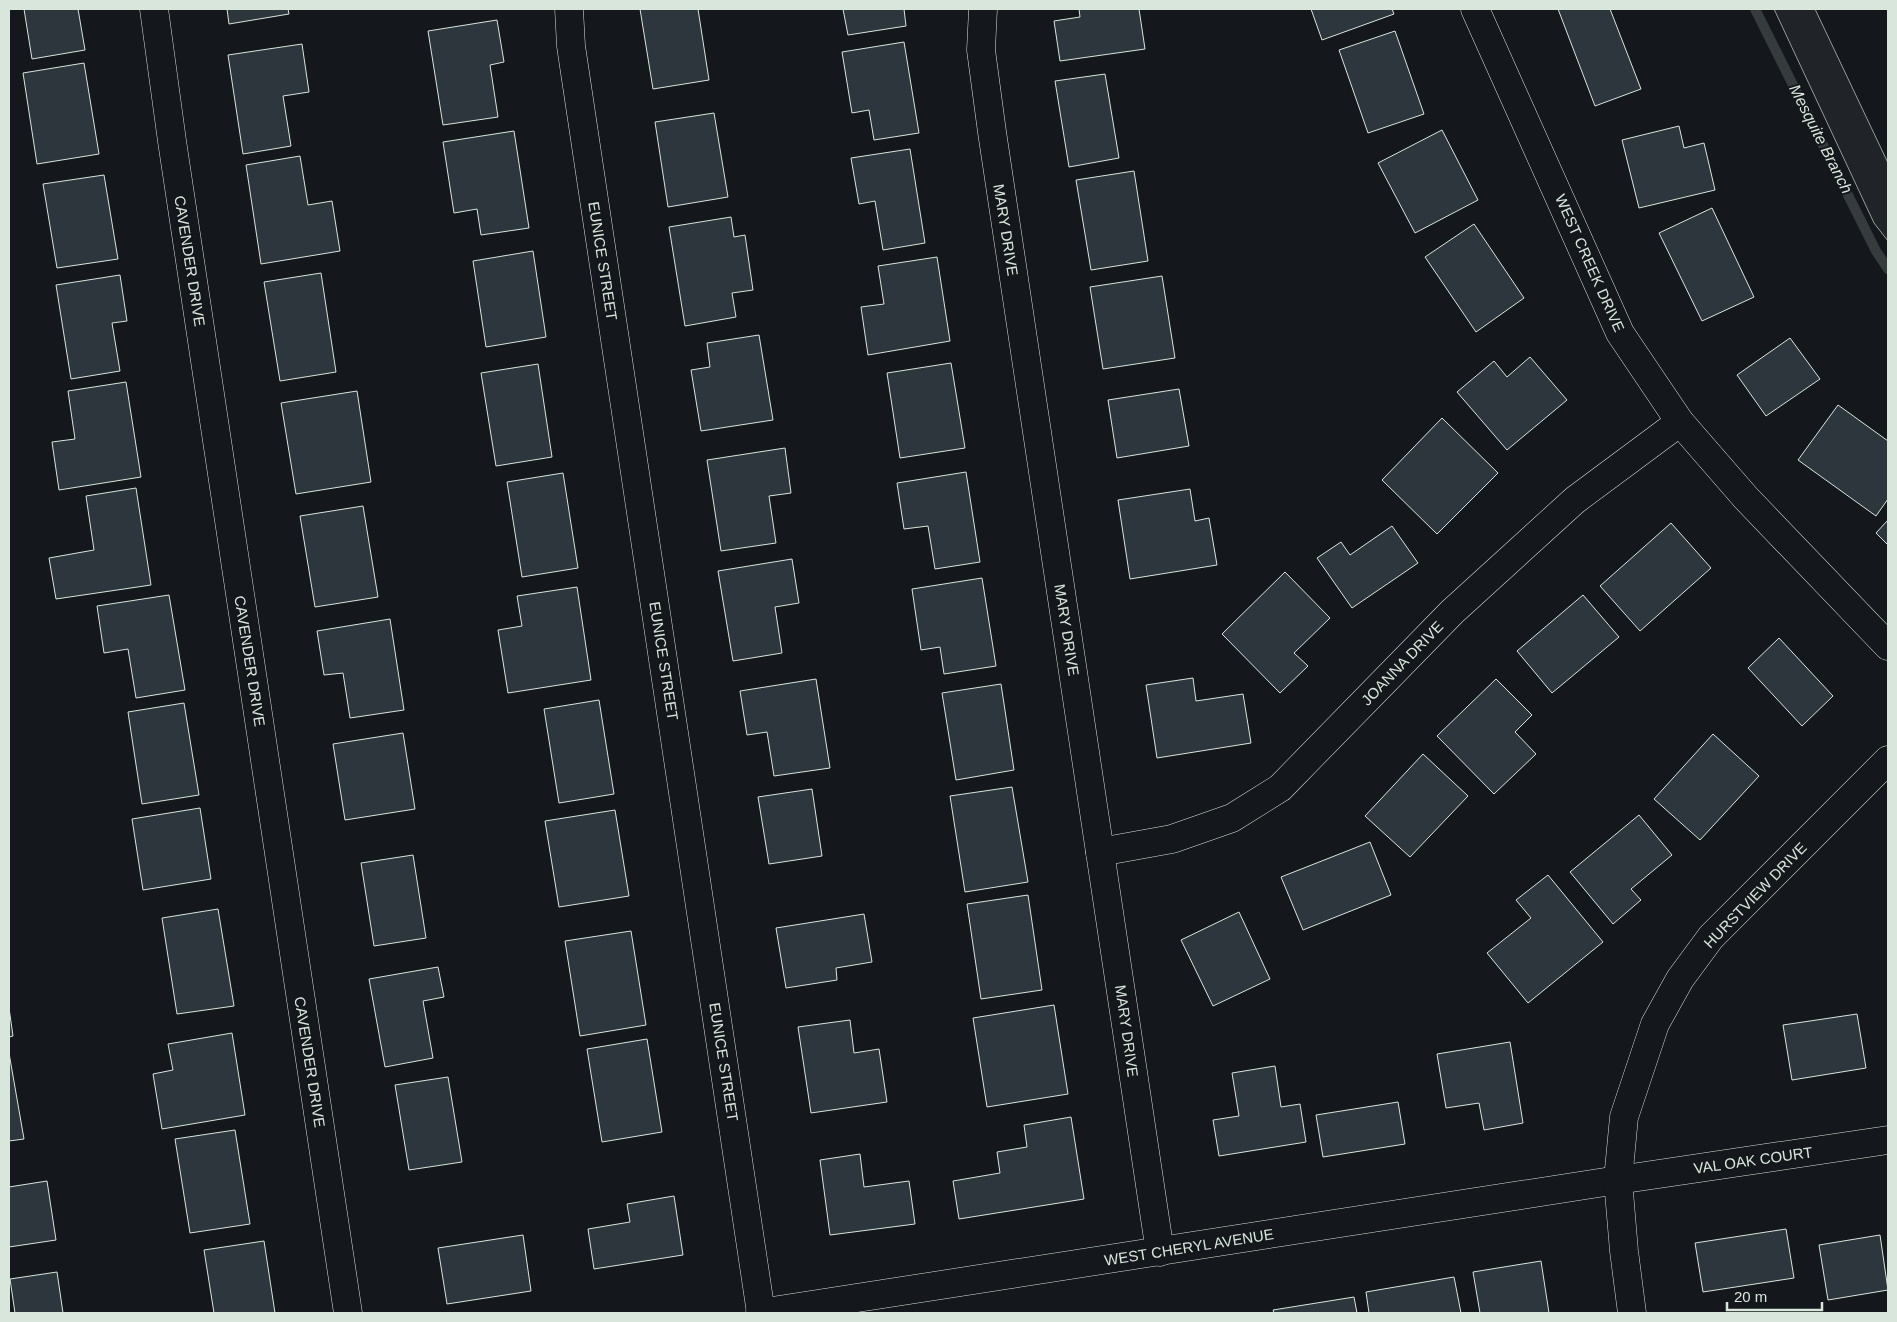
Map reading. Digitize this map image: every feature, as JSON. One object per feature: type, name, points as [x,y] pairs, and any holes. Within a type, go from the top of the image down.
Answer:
[{"type":"street","name":"CAVENDER DRIVE","points":[[154,9],[172,141],[348,1313]]},
{"type":"street","name":"EUNICE STREET","points":[[569,9],[571,46],[761,1313]]},
{"type":"street","name":"MARY DRIVE","points":[[983,9],[981,50],[992,132],[1160,1252]]},
{"type":"street","name":"WEST CREEK DRIVE","points":[[1475,9],[1620,333],[1680,422],[1746,498],[1888,646]]},
{"type":"street","name":"JOANNA DRIVE","points":[[1100,852],[1172,839],[1232,818],[1280,788],[1452,612],[1575,500],[1680,422]]},
{"type":"street","name":"HURSTVIEW DRIVE","points":[[1632,1313],[1618,1180],[1624,1118],[1655,1024],[1680,979],[1711,937],[1888,760]]},
{"type":"street","name":"VAL OAK COURT","points":[[1618,1180],[1888,1140]]},
{"type":"street","name":"WEST CHERYL AVENUE","points":[[761,1313],[1618,1180]]},
{"type":"shaded area","points":[[1774,9],[1815,9],[1888,163],[1888,241],[1874,223]]},
{"type":"building","points":[[24,9],[78,9],[85,50],[32,59]]},
{"type":"building","points":[[227,9],[288,9],[289,14],[229,24]]},
{"type":"building","points":[[640,9],[698,9],[709,80],[653,89]]},
{"type":"building","points":[[843,9],[904,9],[906,26],[848,35]]},
{"type":"building","points":[[1079,9],[1139,9],[1145,49],[1060,61],[1054,21],[1080,17]]},
{"type":"building","points":[[1311,9],[1392,9],[1394,14],[1322,40]]},
{"type":"building","points":[[1558,9],[1610,9],[1641,89],[1595,106]]},
{"type":"building","points":[[497,20],[504,62],[490,65],[498,117],[443,125],[428,31]]},
{"type":"building","points":[[1395,31],[1424,114],[1368,133],[1339,50]]},
{"type":"building","points":[[904,42],[919,133],[874,140],[869,110],[852,113],[842,52]]},
{"type":"building","points":[[302,44],[309,92],[283,96],[291,146],[243,154],[228,55]]},
{"type":"building","points":[[84,63],[99,154],[37,164],[23,73]]},
{"type":"building","points":[[1105,74],[1119,158],[1069,167],[1055,81]]},
{"type":"building","points":[[714,113],[728,197],[668,207],[655,122]]},
{"type":"building","points":[[1679,126],[1684,148],[1704,143],[1715,190],[1639,208],[1622,140]]},
{"type":"building","points":[[1442,130],[1478,200],[1415,233],[1378,163]]},
{"type":"building","points":[[514,131],[529,228],[481,235],[477,209],[454,213],[443,142]]},
{"type":"building","points":[[910,149],[925,243],[883,250],[875,201],[859,204],[851,158]]},
{"type":"building","points":[[300,156],[308,205],[332,201],[340,251],[261,264],[246,165]]},
{"type":"building","points":[[1134,171],[1148,261],[1091,270],[1076,180]]},
{"type":"building","points":[[104,175],[118,259],[57,268],[43,184]]},
{"type":"building","points":[[1712,208],[1754,297],[1702,321],[1659,233]]},
{"type":"building","points":[[731,217],[734,237],[745,235],[753,290],[732,293],[736,317],[685,326],[669,227]]},
{"type":"building","points":[[1474,224],[1524,298],[1476,332],[1425,257]]},
{"type":"building","points":[[533,251],[546,337],[486,347],[473,261]]},
{"type":"building","points":[[937,257],[950,341],[868,355],[861,307],[884,304],[878,266]]},
{"type":"building","points":[[321,273],[336,372],[280,381],[264,282]]},
{"type":"building","points":[[120,275],[127,321],[112,323],[120,371],[71,379],[56,285]]},
{"type":"building","points":[[1162,276],[1175,358],[1103,369],[1090,287]]},
{"type":"building","points":[[759,335],[773,420],[701,431],[691,370],[710,367],[707,343]]},
{"type":"building","points":[[1790,338],[1820,379],[1766,416],[1737,375]]},
{"type":"building","points":[[1530,357],[1567,400],[1507,450],[1457,392],[1494,361],[1507,377]]},
{"type":"building","points":[[951,363],[965,448],[900,458],[887,373]]},
{"type":"building","points":[[538,364],[552,457],[496,466],[481,373]]},
{"type":"building","points":[[126,382],[141,477],[59,490],[52,442],[75,439],[68,391]]},
{"type":"building","points":[[1179,389],[1189,446],[1117,458],[1108,400]]},
{"type":"building","points":[[357,391],[371,482],[296,494],[281,403]]},
{"type":"building","points":[[1838,405],[1888,441],[1888,499],[1876,516],[1798,460]]},
{"type":"building","points":[[1442,418],[1498,473],[1437,534],[1382,480]]},
{"type":"building","points":[[785,448],[791,493],[769,496],[776,543],[721,551],[707,460]]},
{"type":"building","points":[[966,472],[980,562],[935,569],[928,526],[904,529],[897,483]]},
{"type":"building","points":[[563,473],[578,568],[522,577],[507,482]]},
{"type":"building","points":[[136,488],[151,585],[56,599],[49,558],[94,550],[86,496]]},
{"type":"building","points":[[1190,489],[1195,521],[1209,518],[1217,565],[1130,579],[1118,500]]},
{"type":"building","points":[[363,506],[378,597],[315,607],[300,516]]},
{"type":"building","points":[[1888,520],[1888,545],[1876,533]]},
{"type":"building","points":[[1671,523],[1711,568],[1640,631],[1600,586]]},
{"type":"building","points":[[1392,526],[1418,563],[1352,608],[1317,558],[1341,542],[1350,555]]},
{"type":"building","points":[[792,559],[799,603],[775,607],[782,653],[733,661],[718,571]]},
{"type":"building","points":[[1285,572],[1330,618],[1294,653],[1308,666],[1280,693],[1222,634]]},
{"type":"building","points":[[982,578],[996,666],[944,674],[940,647],[921,650],[912,589]]},
{"type":"building","points":[[577,587],[591,680],[508,693],[498,630],[522,626],[517,596]]},
{"type":"building","points":[[169,595],[185,690],[136,698],[128,649],[104,653],[97,606]]},
{"type":"building","points":[[1583,595],[1619,637],[1552,693],[1517,651]]},
{"type":"building","points":[[390,619],[404,710],[350,718],[343,673],[324,675],[317,631]]},
{"type":"building","points":[[1779,638],[1833,696],[1802,726],[1748,668]]},
{"type":"building","points":[[1193,678],[1196,701],[1243,694],[1251,743],[1157,758],[1146,685]]},
{"type":"building","points":[[816,679],[830,768],[774,776],[767,732],[747,735],[740,691]]},
{"type":"building","points":[[1496,679],[1532,715],[1515,732],[1536,754],[1494,794],[1437,736]]},
{"type":"building","points":[[1001,684],[1014,770],[956,780],[942,693]]},
{"type":"building","points":[[599,700],[614,794],[559,803],[544,709]]},
{"type":"building","points":[[184,703],[199,795],[142,804],[128,712]]},
{"type":"building","points":[[403,733],[415,809],[345,820],[333,744]]},
{"type":"building","points":[[1713,734],[1759,776],[1700,840],[1654,799]]},
{"type":"building","points":[[1423,754],[1468,796],[1410,857],[1365,816]]},
{"type":"building","points":[[1012,787],[1028,882],[965,892],[950,796]]},
{"type":"building","points":[[812,789],[822,856],[769,864],[758,797]]},
{"type":"building","points":[[200,808],[211,879],[143,890],[132,819]]},
{"type":"building","points":[[615,810],[629,896],[559,907],[545,821]]},
{"type":"building","points":[[1639,815],[1672,855],[1631,889],[1641,900],[1613,924],[1570,872]]},
{"type":"building","points":[[1370,842],[1391,895],[1303,930],[1281,877]]},
{"type":"building","points":[[413,855],[426,938],[374,946],[361,863]]},
{"type":"building","points":[[1548,875],[1603,942],[1528,1003],[1487,953],[1531,918],[1516,900]]},
{"type":"building","points":[[1028,895],[1042,990],[981,999],[967,904]]},
{"type":"building","points":[[218,909],[234,1006],[177,1014],[162,918]]},
{"type":"building","points":[[1239,912],[1270,979],[1213,1006],[1181,940]]},
{"type":"building","points":[[864,914],[872,962],[836,968],[837,980],[786,988],[776,928]]},
{"type":"building","points":[[631,931],[646,1025],[580,1036],[565,941]]},
{"type":"building","points":[[438,967],[444,997],[423,1001],[433,1058],[385,1067],[369,979]]},
{"type":"building","points":[[1054,1005],[1068,1094],[987,1107],[973,1018]]},
{"type":"building","points":[[9,1008],[13,1036],[9,1037]]},
{"type":"building","points":[[1857,1014],[1866,1068],[1792,1080],[1783,1025]]},
{"type":"building","points":[[850,1020],[854,1053],[879,1049],[887,1102],[811,1113],[798,1027]]},
{"type":"building","points":[[232,1033],[245,1115],[162,1129],[153,1074],[173,1070],[168,1044]]},
{"type":"building","points":[[647,1039],[662,1132],[602,1142],[587,1049]]},
{"type":"building","points":[[1510,1042],[1523,1123],[1484,1130],[1479,1103],[1446,1108],[1437,1054]]},
{"type":"building","points":[[9,1053],[24,1139],[9,1141]]},
{"type":"building","points":[[1275,1066],[1281,1107],[1300,1104],[1306,1142],[1219,1156],[1213,1120],[1239,1116],[1232,1073]]},
{"type":"building","points":[[448,1077],[462,1162],[409,1170],[395,1085]]},
{"type":"building","points":[[1398,1102],[1405,1144],[1323,1157],[1316,1115]]},
{"type":"building","points":[[1071,1117],[1084,1199],[959,1219],[953,1181],[1000,1173],[997,1152],[1027,1147],[1024,1125]]},
{"type":"building","points":[[235,1130],[250,1224],[190,1233],[175,1139]]},
{"type":"building","points":[[860,1154],[864,1187],[909,1181],[915,1224],[830,1235],[820,1160]]},
{"type":"building","points":[[47,1181],[56,1240],[9,1247],[9,1187]]},
{"type":"building","points":[[674,1196],[683,1255],[594,1269],[588,1229],[630,1222],[627,1204]]},
{"type":"building","points":[[1786,1229],[1794,1278],[1703,1292],[1695,1243]]},
{"type":"building","points":[[523,1235],[531,1291],[447,1304],[438,1248]]},
{"type":"building","points":[[1880,1235],[1888,1290],[1828,1300],[1819,1245]]},
{"type":"building","points":[[264,1241],[275,1313],[214,1313],[204,1250]]},
{"type":"building","points":[[1541,1261],[1549,1313],[1480,1313],[1473,1272]]},
{"type":"building","points":[[57,1272],[63,1313],[15,1313],[10,1279]]},
{"type":"building","points":[[1454,1277],[1461,1313],[1369,1313],[1366,1292]]},
{"type":"building","points":[[1354,1297],[1357,1313],[1274,1313],[1273,1310]]},
{"type":"waterway","name":"Mesquite Branch","points":[[1755,9],[1876,251],[1888,269]]}]
